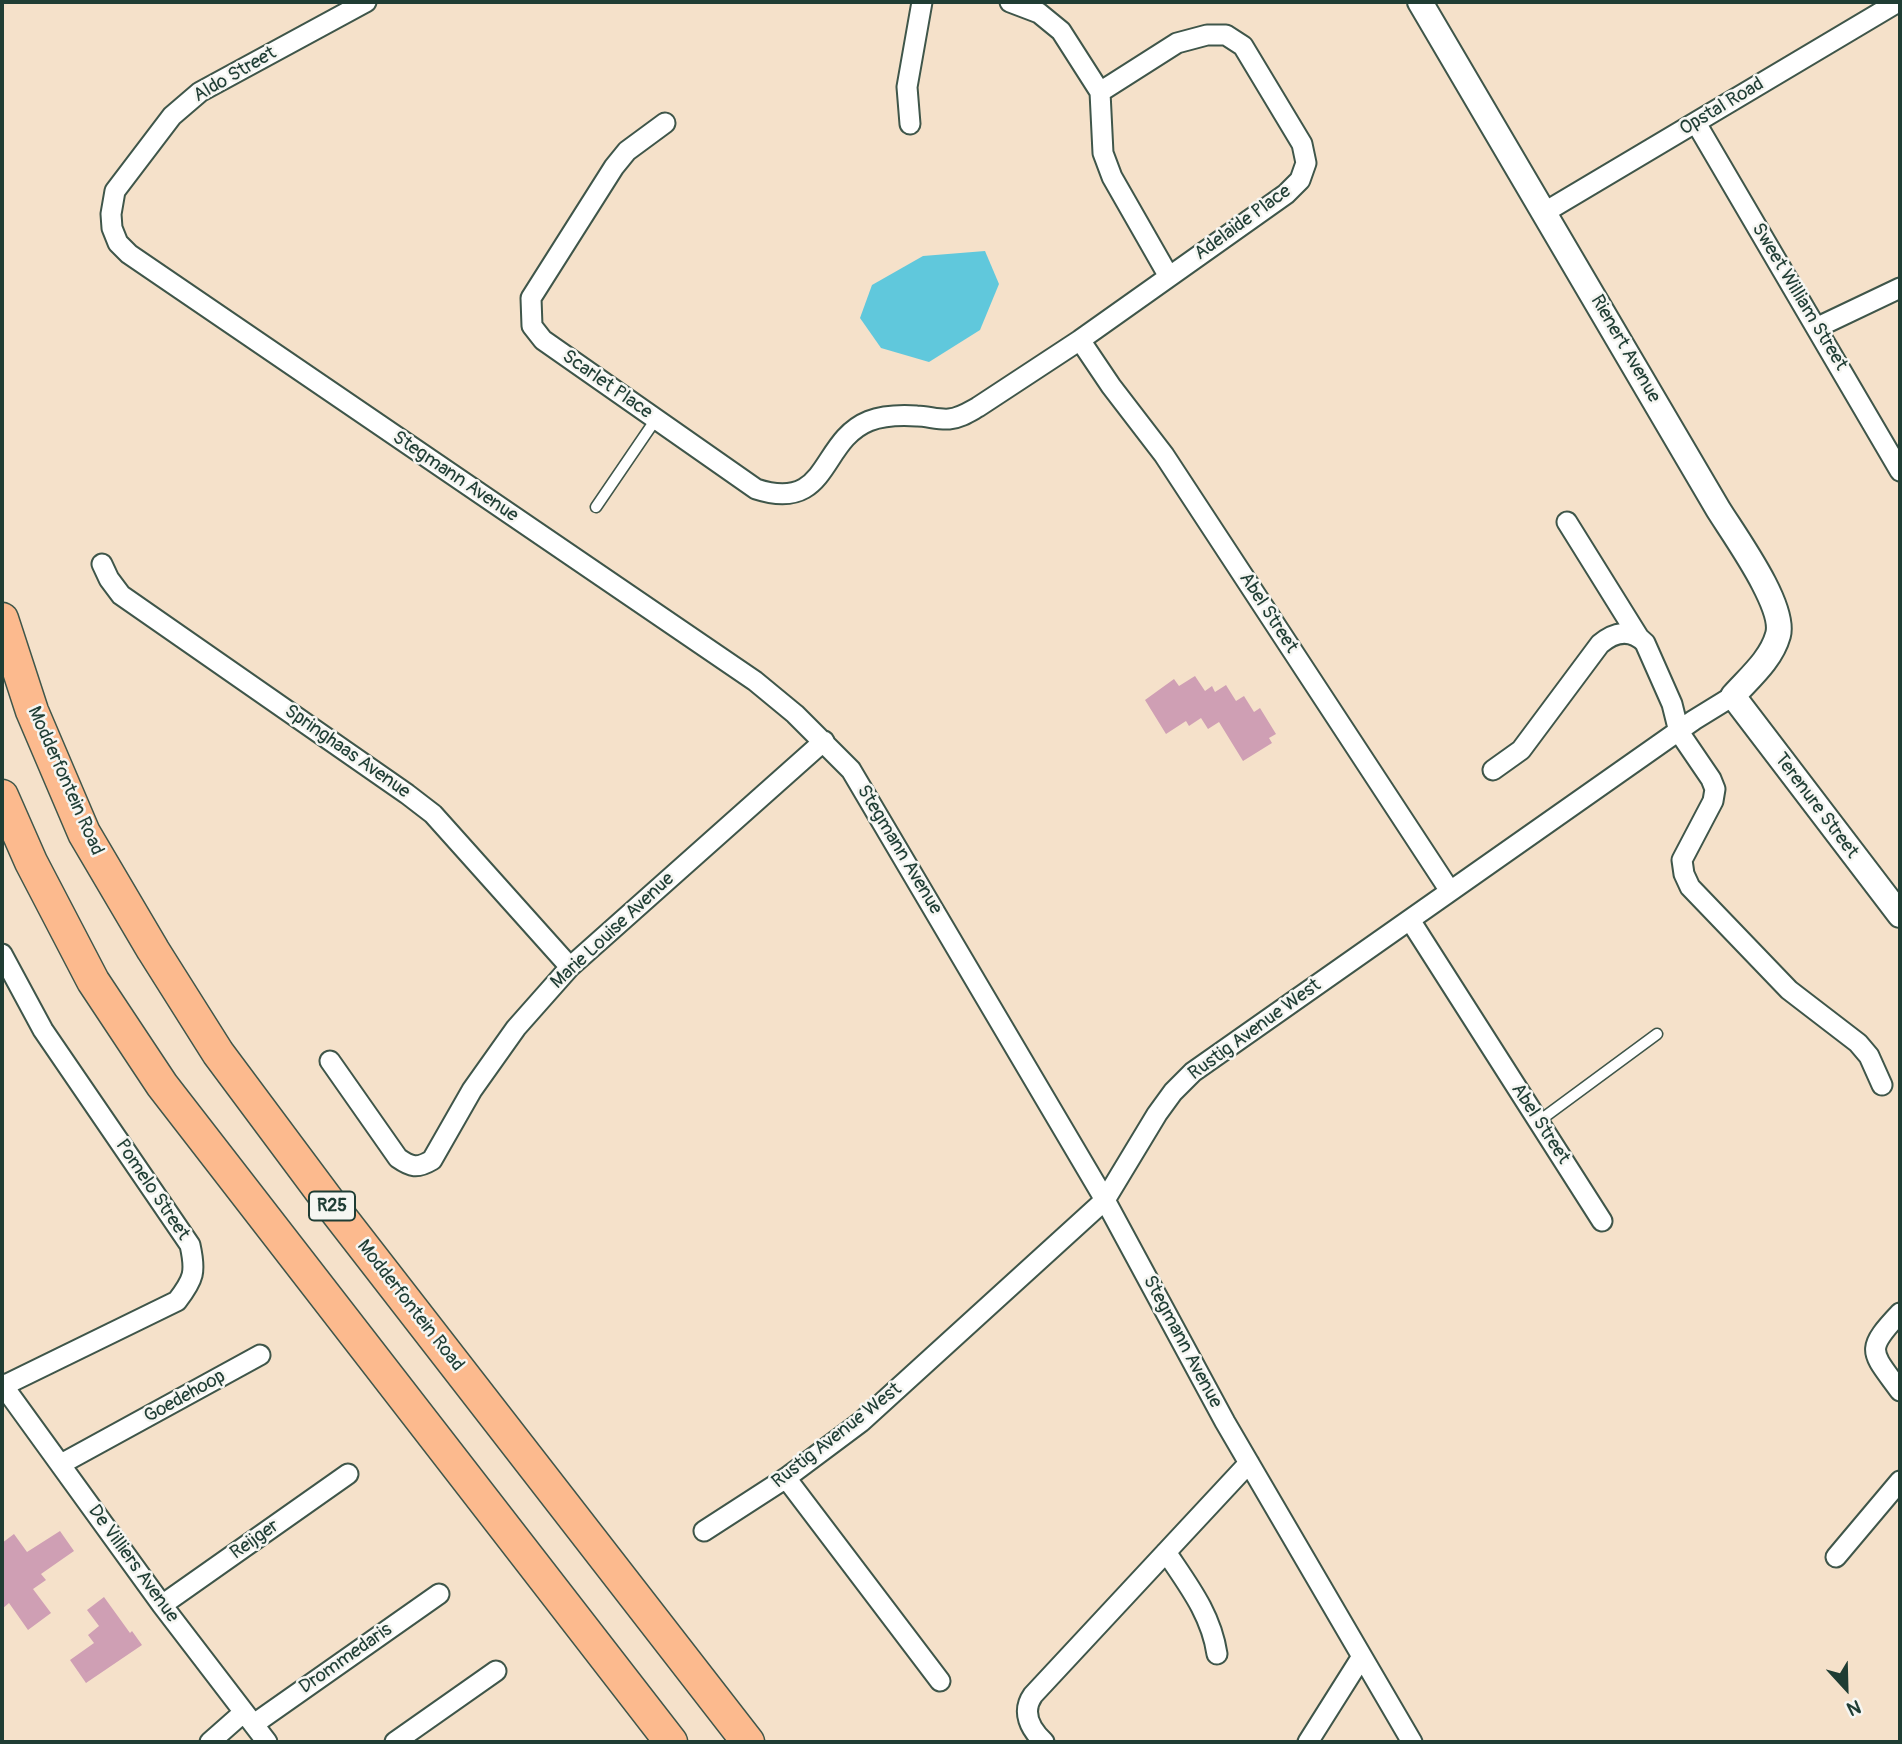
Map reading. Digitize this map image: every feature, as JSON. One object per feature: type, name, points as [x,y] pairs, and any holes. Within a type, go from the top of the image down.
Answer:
[{"type":"main road","name":"Modderfontein Road","points":[[2,619],[32,711],[84,833],[218,1053],[329,1202],[748,1742]]},
{"type":"main road","points":[[2,796],[31,862],[93,981],[162,1085],[671,1742]]},
{"type":"street","name":"Aldo Street","points":[[111,214],[115,191],[173,116],[200,92],[366,2]]},
{"type":"street","points":[[910,124],[907,87],[922,2]]},
{"type":"street","points":[[1010,2],[1040,13],[1062,31],[1100,92],[1103,153],[1112,177],[1168,275]]},
{"type":"street","name":"Rienert Avenue","points":[[1420,2],[1718,509],[1752,562],[1777,611],[1779,633],[1769,655],[1733,696]]},
{"type":"street","name":"Opstal Road","points":[[1545,212],[1898,2]]},
{"type":"street","name":"Adelaide Place","points":[[888,418],[916,416],[948,419],[964,415],[1080,340],[1168,275],[1286,194],[1300,180],[1306,163],[1302,144],[1243,46],[1226,35],[1207,35],[1177,43],[1100,92]]},
{"type":"street","name":"Scarlet Place","points":[[665,122],[627,151],[614,167],[531,298],[532,326],[543,340],[756,489],[774,495],[802,491],[854,430],[870,421],[888,418]]},
{"type":"street","name":"Sweet William Street","points":[[1696,123],[1900,471]]},
{"type":"street","name":"Stegmann Avenue","points":[[111,214],[115,236],[129,254],[755,681],[824,741],[851,770],[1105,1200],[1249,1463],[1412,1742]]},
{"type":"street","points":[[1818,327],[1900,288]]},
{"type":"street","name":"Abel Street","points":[[1080,340],[1164,455],[1450,891]]},
{"type":"street","points":[[1567,522],[1644,643],[1672,704],[1679,732],[1715,789],[1713,801],[1682,860],[1690,887],[1789,990],[1858,1043],[1869,1056],[1882,1085]]},
{"type":"street","name":"Springhaas Avenue","points":[[102,564],[121,595],[407,793],[433,814],[570,967]]},
{"type":"street","points":[[1493,770],[1521,750],[1600,645],[1616,634],[1628,632],[1638,636]]},
{"type":"street","name":"Rustig Avenue West","points":[[704,1531],[786,1478],[870,1415],[1105,1200],[1172,1092],[1193,1072],[1733,696]]},
{"type":"street","name":"Terenure Street","points":[[1733,696],[1900,915]]},
{"type":"street","name":"Marie Louise Avenue","points":[[330,1061],[398,1158],[409,1167],[421,1166],[432,1160],[472,1090],[516,1028],[570,967],[824,741]]},
{"type":"street","name":"Abel Street","points":[[1410,920],[1602,1221]]},
{"type":"street","name":"Pomelo Street","points":[[2,954],[43,1030],[190,1245],[195,1267],[190,1285],[177,1301],[2,1385]]},
{"type":"street","points":[[1900,1313],[1875,1341],[1881,1366],[1900,1391]]},
{"type":"street","name":"Goedehoop","points":[[61,1464],[260,1355]]},
{"type":"street","name":"De Villiers Avenue","points":[[2,1385],[162,1605],[267,1742]]},
{"type":"street","points":[[1044,1742],[1030,1726],[1027,1713],[1032,1695],[1249,1463]]},
{"type":"street","name":"Reijger","points":[[162,1605],[348,1474]]},
{"type":"street","points":[[786,1478],[940,1681]]},
{"type":"street","points":[[1836,1558],[1900,1481]]},
{"type":"street","points":[[1166,1552],[1204,1609],[1213,1632],[1217,1654]]},
{"type":"street","name":"Drommedaris","points":[[210,1742],[439,1594]]},
{"type":"street","points":[[1308,1742],[1361,1658]]},
{"type":"street","points":[[396,1742],[496,1671]]},
{"type":"lane","points":[[596,507],[656,419]]},
{"type":"lane","points":[[1539,1121],[1657,1034]]},
{"type":"water","points":[[985,251],[999,284],[980,330],[929,362],[881,348],[860,318],[872,285],[923,256]]},
{"type":"building","points":[[1195,676],[1205,691],[1212,686],[1215,692],[1226,685],[1236,701],[1244,696],[1254,712],[1260,708],[1276,734],[1269,738],[1272,743],[1243,761],[1219,722],[1208,729],[1201,718],[1189,726],[1186,721],[1166,734],[1145,700],[1174,679],[1179,686]]},
{"type":"building","points":[[60,1531],[74,1551],[41,1574],[46,1580],[33,1589],[51,1613],[28,1630],[9,1603],[2,1609],[2,1543],[14,1534],[27,1552]]},
{"type":"building","points":[[104,1597],[142,1645],[86,1683],[70,1660],[94,1643],[88,1635],[99,1626],[87,1610]]}]
